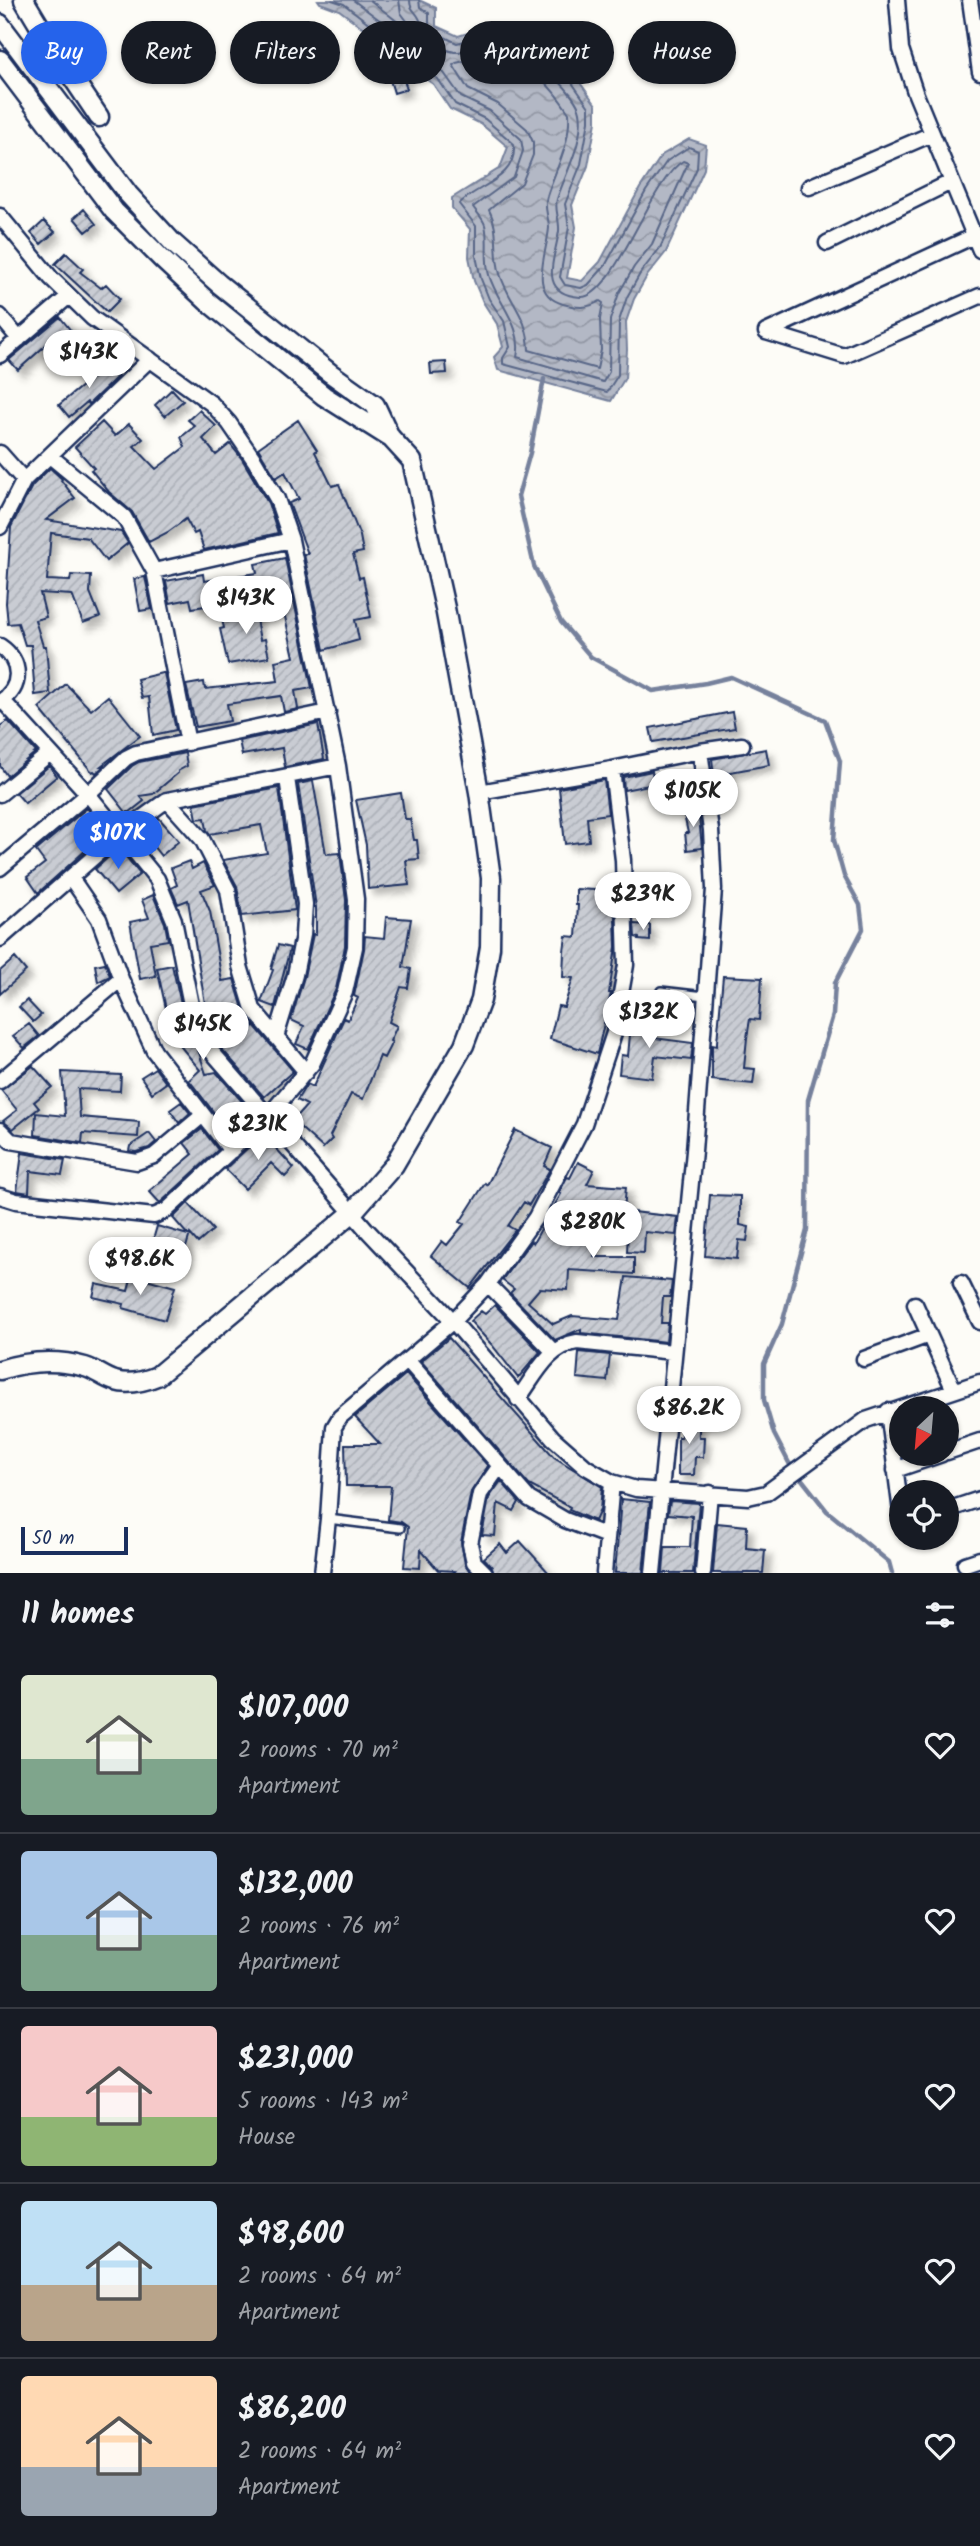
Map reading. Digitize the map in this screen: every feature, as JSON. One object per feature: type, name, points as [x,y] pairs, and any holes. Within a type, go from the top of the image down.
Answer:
[{"type":"street","points":[[24,0],[99,117]]},
{"type":"street","points":[[897,0],[901,49],[932,134],[977,243],[766,332],[844,356],[980,296]]},
{"type":"street","points":[[973,3],[980,72]]},
{"type":"street","points":[[0,24],[128,194],[173,243],[257,316],[375,405],[390,437]]},
{"type":"street","points":[[0,60],[114,211],[163,260],[207,301],[314,388],[390,437],[412,461],[445,608],[479,792],[491,878],[490,947],[481,1000],[458,1055],[394,1166],[352,1213],[157,1376],[144,1381],[116,1382],[87,1368],[54,1361],[21,1363],[0,1370]]},
{"type":"street","points":[[809,187],[932,134]]},
{"type":"street","points":[[827,243],[951,182]]},
{"type":"street","points":[[0,216],[69,296],[92,318],[212,404],[256,461],[277,499],[291,541],[328,712],[356,899],[355,947],[345,992],[312,1065],[269,1115],[167,1210],[153,1216],[16,1201],[0,1196]]},
{"type":"street","points":[[0,355],[69,296]]},
{"type":"street","points":[[0,316],[19,339]]},
{"type":"street","points":[[0,527],[24,480],[150,359]]},
{"type":"street","points":[[0,453],[24,480]]},
{"type":"street","points":[[50,456],[124,517],[155,571],[188,743]]},
{"type":"street","points":[[155,571],[291,541]]},
{"type":"street","points":[[0,646],[10,653],[18,673],[11,694],[1,702],[88,794],[157,879],[174,920],[191,1010],[212,1052],[352,1213],[453,1321],[553,1438],[586,1466],[612,1482],[636,1489],[748,1497],[766,1493],[791,1477],[866,1420],[980,1382]]},
{"type":"street","points":[[0,868],[88,794],[126,758],[136,753],[328,712]]},
{"type":"street","points":[[479,792],[742,745]]},
{"type":"street","points":[[653,1573],[694,1151],[714,889],[711,830],[700,751]]},
{"type":"street","points":[[0,794],[50,752]]},
{"type":"street","points":[[0,940],[120,834],[167,800],[338,766]]},
{"type":"street","points":[[322,1573],[334,1427],[340,1417],[453,1321],[488,1284],[536,1217],[584,1124],[614,1033],[626,965],[623,860],[612,769]]},
{"type":"street","points":[[276,1037],[295,975],[303,935],[305,904],[287,778]]},
{"type":"street","points":[[167,800],[202,839],[228,890],[240,966],[253,1009],[306,1072]]},
{"type":"street","points":[[71,877],[99,919],[121,979],[154,1051],[231,1151]]},
{"type":"street","points":[[0,1081],[121,979]]},
{"type":"street","points":[[0,1129],[11,1141],[137,1162],[154,1156],[203,1115]]},
{"type":"street","points":[[961,1283],[980,1322]]},
{"type":"street","points":[[488,1284],[553,1352]]},
{"type":"street","points":[[915,1304],[954,1390]]},
{"type":"street","points":[[864,1359],[929,1335]]},
{"type":"street","points":[[518,1399],[553,1352],[564,1344],[577,1342],[673,1352]]},
{"type":"street","points":[[408,1361],[529,1499],[565,1520],[607,1536]]},
{"type":"street","points":[[888,1411],[896,1480]]},
{"type":"street","points":[[959,1448],[980,1441]]},
{"type":"street","points":[[895,1470],[907,1466]]},
{"type":"street","points":[[485,1573],[474,1562],[470,1544],[480,1494],[499,1467]]},
{"type":"street","points":[[604,1573],[612,1482]]},
{"type":"street","points":[[703,1573],[710,1493]]},
{"type":"street","points":[[959,1506],[980,1499]]},
{"type":"street","points":[[965,1564],[980,1559]]},
{"type":"lane","points":[[661,991],[706,996]]},
{"type":"lane","points":[[328,1519],[400,1528]]},
{"type":"water","points":[[318,0],[419,0],[436,8],[436,21],[354,21],[339,10]]},
{"type":"water","points":[[446,31],[460,35],[460,84],[581,84],[596,105],[596,122],[588,166],[572,205],[576,227],[567,278],[582,281],[600,262],[640,188],[662,155],[689,139],[706,145],[704,169],[666,252],[647,276],[634,299],[626,322],[625,378],[611,401],[498,370],[494,357],[503,347],[497,324],[474,281],[469,257],[470,229],[452,208],[452,198],[500,168],[508,147],[481,124],[450,109],[433,84],[446,84]]},
{"type":"building","points":[[391,84],[405,84],[407,89],[394,93]]},
{"type":"building","points":[[84,209],[96,224],[86,232],[74,218]]},
{"type":"building","points":[[44,221],[55,232],[41,244],[31,233]]},
{"type":"building","points":[[66,253],[83,269],[80,272],[101,288],[106,284],[120,299],[107,312],[55,264]]},
{"type":"building","points":[[60,317],[84,347],[72,356],[56,336],[18,370],[9,360]]},
{"type":"building","points":[[446,362],[447,373],[431,374],[430,363]]},
{"type":"building","points":[[108,364],[118,376],[89,404],[87,402],[69,417],[59,405],[83,385],[80,381],[89,374],[92,378]]},
{"type":"building","points":[[172,389],[183,401],[165,416],[155,405]]},
{"type":"building","points":[[199,410],[216,426],[203,439],[216,455],[230,444],[242,459],[268,503],[278,533],[204,550],[198,532],[194,534],[186,519],[149,542],[132,512],[109,492],[91,470],[94,468],[75,447],[102,422],[115,436],[129,424],[143,439],[134,446],[156,469],[185,447],[181,437],[195,426],[188,420]]},
{"type":"building","points":[[298,420],[317,450],[315,452],[332,486],[339,484],[360,536],[363,552],[353,554],[359,578],[363,577],[371,617],[355,620],[359,640],[324,650],[304,554],[308,554],[289,503],[299,499],[285,472],[276,478],[258,448]]},
{"type":"building","points":[[50,468],[62,479],[75,498],[46,520],[121,532],[128,543],[106,561],[88,538],[51,533],[47,580],[70,581],[71,575],[91,576],[90,592],[100,617],[83,623],[72,595],[40,593],[46,617],[35,620],[43,646],[46,646],[50,693],[35,695],[31,645],[25,645],[18,623],[8,624],[6,603],[11,527],[32,486]]},
{"type":"building","points":[[285,558],[312,688],[295,691],[298,709],[284,712],[281,696],[227,704],[230,721],[196,727],[186,685],[204,682],[205,689],[278,681],[275,661],[294,657],[283,608],[255,614],[260,640],[265,639],[269,657],[228,664],[220,629],[224,628],[218,604],[192,608],[190,599],[170,603],[166,581],[203,574],[204,581],[257,573],[255,564]]},
{"type":"building","points":[[145,577],[152,609],[140,611],[134,579]]},
{"type":"building","points":[[164,673],[176,730],[153,735],[149,697],[142,698],[137,679]]},
{"type":"building","points":[[66,684],[91,710],[108,696],[140,736],[101,766],[104,766],[96,773],[92,772],[39,708]]},
{"type":"building","points":[[732,712],[735,728],[653,742],[650,728]]},
{"type":"building","points":[[8,721],[36,752],[7,776],[0,766],[0,726]]},
{"type":"building","points":[[318,724],[324,759],[285,767],[282,748],[242,755],[239,741]]},
{"type":"building","points":[[766,749],[769,765],[714,775],[712,759]]},
{"type":"building","points":[[185,753],[187,766],[153,794],[140,796],[144,801],[130,812],[126,812],[108,789],[139,762]]},
{"type":"building","points":[[49,766],[57,776],[25,803],[16,793]]},
{"type":"building","points":[[652,771],[654,784],[624,790],[623,777]]},
{"type":"building","points":[[604,780],[608,814],[587,817],[589,841],[565,844],[559,788]]},
{"type":"building","points":[[313,781],[326,854],[340,853],[346,900],[345,946],[336,989],[308,1049],[296,1044],[304,1026],[291,1020],[313,934],[316,935],[316,907],[298,784]]},
{"type":"building","points":[[279,788],[295,910],[242,916],[237,886],[223,860],[267,853],[261,825],[210,834],[205,818],[197,819],[194,804]]},
{"type":"building","points":[[401,793],[405,819],[410,819],[414,840],[417,840],[419,859],[406,860],[409,885],[368,889],[366,845],[356,800]]},
{"type":"building","points":[[698,807],[702,848],[687,850],[685,833],[688,833],[683,810]]},
{"type":"building","points":[[87,808],[106,832],[38,893],[27,877],[45,863],[36,851]]},
{"type":"building","points":[[159,818],[179,841],[161,856],[141,831]]},
{"type":"building","points":[[119,848],[140,874],[116,894],[95,869]]},
{"type":"building","points":[[189,861],[192,869],[203,863],[215,885],[201,890],[210,911],[222,981],[234,979],[248,1018],[250,1033],[253,1024],[293,1071],[264,1097],[220,1047],[208,1022],[188,900],[178,904],[171,888],[177,885],[171,868]]},
{"type":"building","points":[[576,889],[614,891],[616,947],[611,993],[597,1054],[550,1039],[558,1006],[564,1007],[573,978],[563,977],[566,936],[576,937]]},
{"type":"building","points":[[153,895],[165,923],[168,940],[150,943],[156,976],[140,979],[130,922],[149,918],[142,900]]},
{"type":"building","points":[[386,917],[411,919],[403,967],[411,969],[408,988],[401,987],[389,1022],[397,1026],[390,1041],[392,1042],[384,1058],[380,1056],[363,1099],[351,1094],[330,1136],[332,1139],[323,1148],[293,1121],[307,1105],[297,1100],[307,1084],[313,1087],[344,1018],[348,1020],[358,998],[354,996],[365,936],[384,938]]},
{"type":"building","points":[[634,924],[650,925],[650,941],[635,937]]},
{"type":"building","points":[[278,945],[290,948],[275,1007],[261,1002],[273,970],[271,969]]},
{"type":"building","points":[[15,958],[26,971],[0,994],[0,971]]},
{"type":"building","points":[[105,963],[110,976],[98,982],[95,965]]},
{"type":"building","points":[[172,965],[183,1012],[206,1074],[216,1072],[254,1115],[232,1136],[189,1080],[200,1070],[181,1047],[166,1009],[157,968]]},
{"type":"building","points":[[723,976],[762,978],[759,1020],[750,1019],[744,1068],[755,1069],[753,1084],[712,1080],[712,1045],[717,1046]]},
{"type":"building","points":[[27,1000],[41,1015],[33,1022],[19,1007]]},
{"type":"building","points":[[632,1012],[648,1014],[646,1037],[693,1043],[691,1060],[655,1056],[652,1078],[619,1074],[621,1055],[628,1056]]},
{"type":"building","points":[[29,1024],[39,1036],[24,1048],[13,1036]]},
{"type":"building","points":[[33,1066],[52,1087],[34,1102],[39,1108],[13,1129],[3,1121],[17,1110],[1,1090]]},
{"type":"building","points":[[155,1068],[166,1083],[152,1093],[141,1077]]},
{"type":"building","points":[[62,1072],[121,1075],[120,1091],[78,1089],[80,1117],[139,1122],[138,1137],[83,1133],[82,1143],[35,1135],[36,1113],[65,1116]]},
{"type":"building","points":[[181,1102],[190,1113],[179,1123],[170,1110]]},
{"type":"building","points":[[202,1129],[218,1150],[160,1203],[149,1191],[193,1154],[184,1143]]},
{"type":"building","points":[[515,1130],[552,1148],[544,1166],[550,1169],[529,1205],[524,1202],[508,1226],[515,1230],[470,1288],[431,1256],[442,1241],[447,1245],[464,1224],[460,1222],[485,1183],[487,1185]]},
{"type":"building","points":[[149,1133],[156,1142],[149,1148],[129,1151],[130,1146]]},
{"type":"building","points":[[263,1134],[294,1168],[285,1177],[271,1163],[245,1189],[225,1169]]},
{"type":"building","points":[[22,1153],[65,1160],[62,1175],[30,1171],[29,1193],[17,1191]]},
{"type":"building","points":[[578,1162],[594,1170],[587,1184],[626,1187],[624,1211],[678,1217],[676,1235],[645,1232],[644,1253],[627,1252],[628,1230],[597,1227],[594,1257],[634,1257],[634,1274],[569,1270],[568,1290],[540,1288],[528,1302],[553,1324],[572,1316],[619,1320],[626,1277],[672,1281],[670,1297],[663,1297],[661,1323],[668,1323],[666,1342],[581,1333],[581,1329],[555,1340],[510,1293],[514,1289],[502,1280],[531,1241],[533,1243],[561,1194],[559,1193],[567,1177],[570,1178]]},
{"type":"building","points":[[710,1195],[740,1196],[740,1225],[749,1227],[747,1241],[739,1240],[737,1259],[705,1256]]},
{"type":"building","points":[[188,1203],[213,1230],[198,1243],[190,1234],[181,1264],[149,1254],[157,1226],[188,1235],[173,1218]]},
{"type":"building","points":[[132,1275],[175,1287],[165,1320],[123,1308],[124,1304],[93,1297],[96,1284],[128,1291]]},
{"type":"building","points":[[495,1305],[540,1352],[518,1378],[470,1321],[481,1311],[485,1314]]},
{"type":"building","points":[[449,1338],[554,1457],[602,1487],[600,1510],[595,1521],[569,1510],[570,1507],[529,1485],[421,1361]]},
{"type":"building","points":[[579,1352],[610,1355],[607,1381],[577,1378]]},
{"type":"building","points":[[406,1374],[488,1466],[471,1492],[461,1542],[465,1564],[471,1573],[438,1570],[421,1550],[420,1568],[404,1567],[408,1527],[401,1522],[388,1520],[391,1486],[346,1486],[345,1444],[380,1444],[355,1417]]},
{"type":"building","points":[[682,1417],[699,1417],[699,1437],[704,1437],[703,1457],[695,1457],[694,1475],[678,1475],[678,1437],[681,1437]]},
{"type":"building","points":[[501,1481],[519,1502],[514,1511],[498,1503],[495,1536],[482,1535],[489,1498]]},
{"type":"building","points":[[621,1499],[650,1502],[643,1573],[615,1573]]},
{"type":"building","points":[[670,1501],[699,1503],[693,1573],[663,1573],[665,1547],[690,1547],[692,1516],[668,1514]]},
{"type":"building","points":[[717,1523],[747,1526],[746,1548],[765,1550],[763,1573],[713,1573]]},
{"type":"building","points":[[520,1541],[549,1573],[494,1573],[484,1558],[500,1544],[507,1553]]},
{"type":"waterway","points":[[544,379],[530,453],[518,496],[534,566],[561,622],[591,657],[653,691],[731,677],[825,720],[840,761],[834,840],[844,876],[860,905],[863,929],[835,983],[833,1015],[808,1100],[807,1230],[782,1324],[764,1364],[764,1400],[774,1434],[789,1463],[827,1511],[889,1562],[892,1573]]}]
